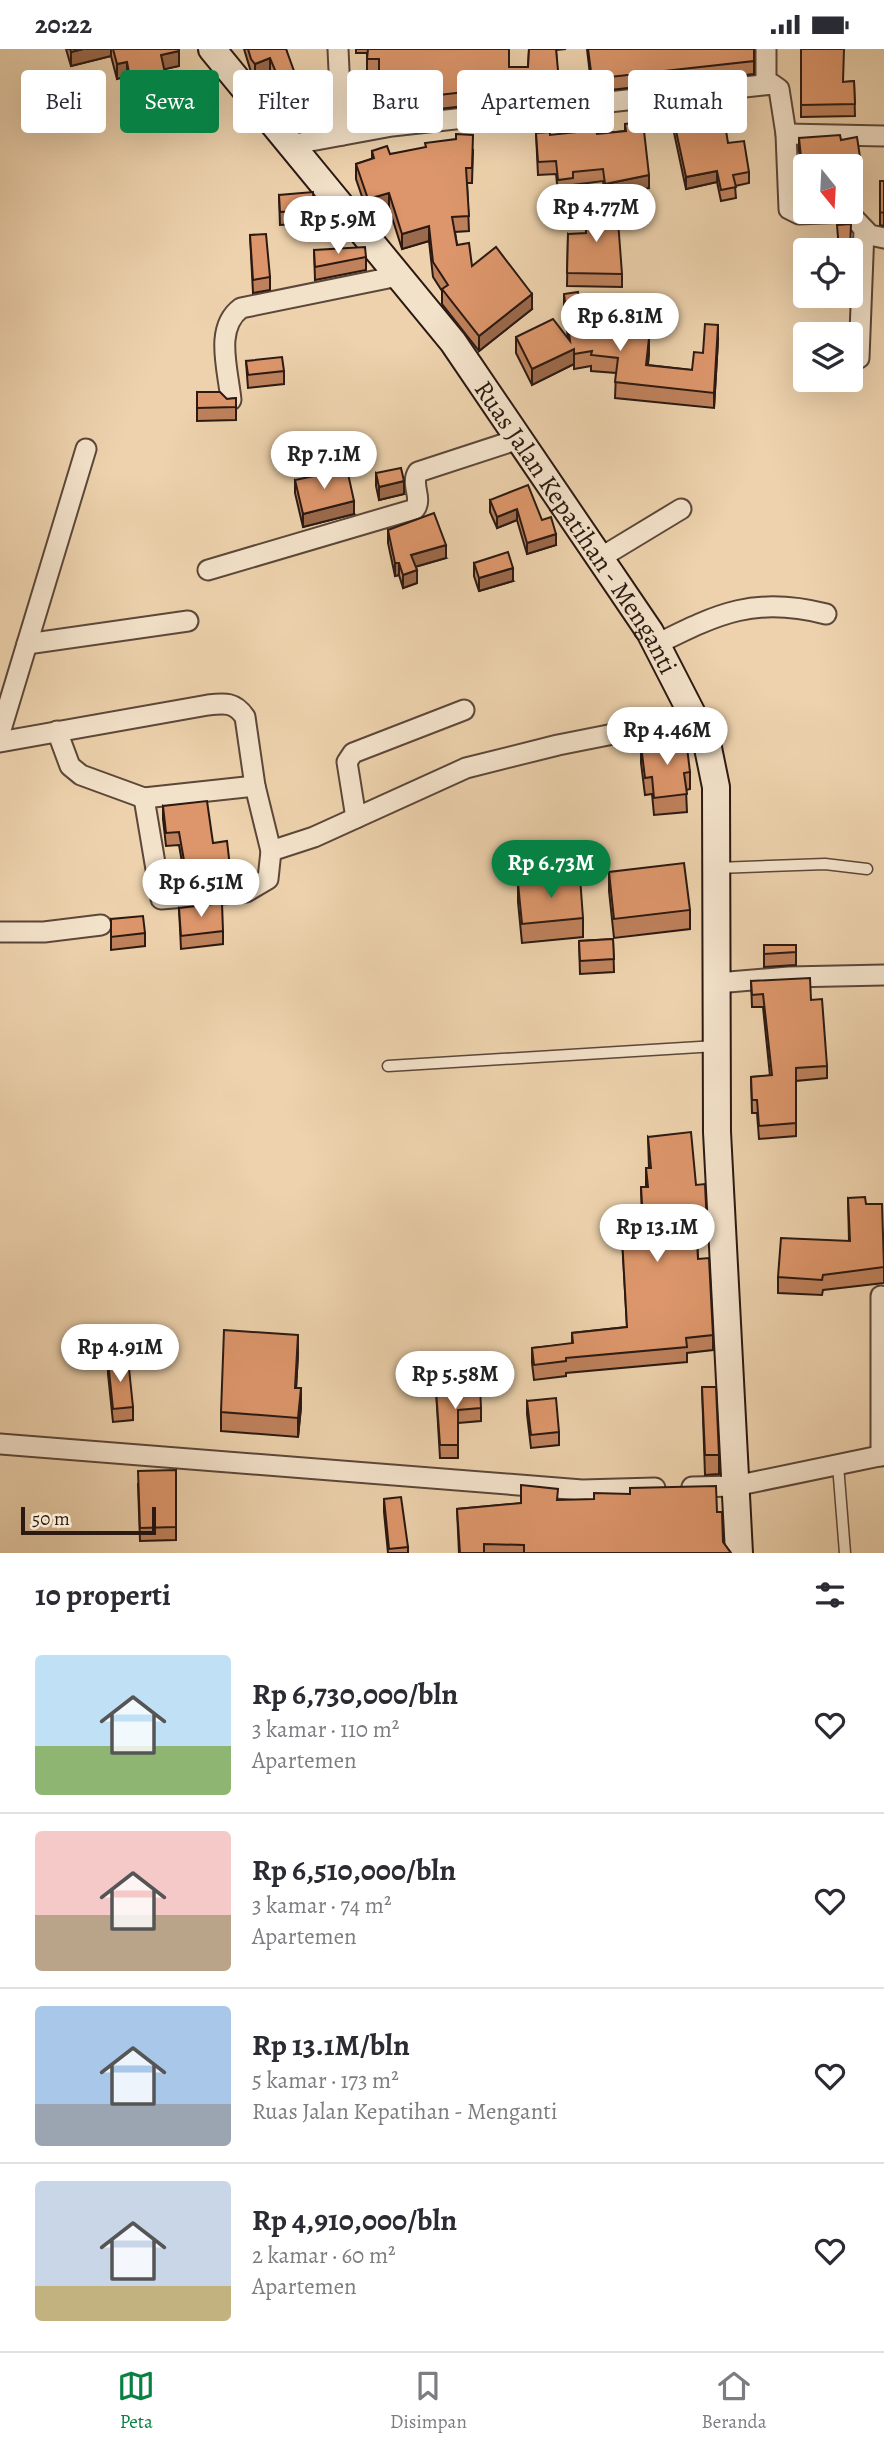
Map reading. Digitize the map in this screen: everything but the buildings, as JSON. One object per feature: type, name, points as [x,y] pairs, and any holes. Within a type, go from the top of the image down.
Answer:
[{"type":"main road","name":"Ruas Jalan Kepatihan - Menganti","points":[[212,49],[453,342],[657,644],[694,718],[713,765],[717,1132],[739,1553]]},
{"type":"street","points":[[338,49],[342,135]]},
{"type":"street","points":[[766,49],[766,84]]},
{"type":"street","points":[[289,145],[392,126],[766,84],[779,89],[786,134],[789,209],[799,214],[848,212],[864,230],[884,238]]},
{"type":"street","points":[[786,134],[884,136]]},
{"type":"street","points":[[860,322],[864,230]]},
{"type":"street","points":[[231,400],[225,327],[230,317],[241,308],[398,276]]},
{"type":"street","points":[[208,570],[415,509],[418,503],[414,478],[418,472],[519,439]]},
{"type":"street","points":[[0,733],[86,449]]},
{"type":"street","points":[[600,558],[681,509]]},
{"type":"street","points":[[657,644],[712,616],[736,610],[791,608],[826,614]]},
{"type":"street","points":[[27,645],[188,621]]},
{"type":"street","points":[[0,742],[228,702],[239,708],[245,717],[255,786],[271,851],[268,879],[246,892],[161,899],[144,798]]},
{"type":"street","points":[[356,818],[347,762],[354,753],[464,710]]},
{"type":"street","points":[[271,851],[314,837],[466,768],[558,745],[694,718]]},
{"type":"street","points":[[57,731],[70,766],[81,775],[144,798],[255,786]]},
{"type":"street","points":[[0,932],[44,932],[101,925]]},
{"type":"street","points":[[717,983],[789,977],[884,975]]},
{"type":"street","points":[[0,1444],[582,1490],[735,1486],[883,1456],[881,1296]]},
{"type":"lane","points":[[716,868],[825,864],[867,869]]},
{"type":"lane","points":[[388,1066],[717,1046]]},
{"type":"lane","points":[[838,1465],[845,1553]]}]
